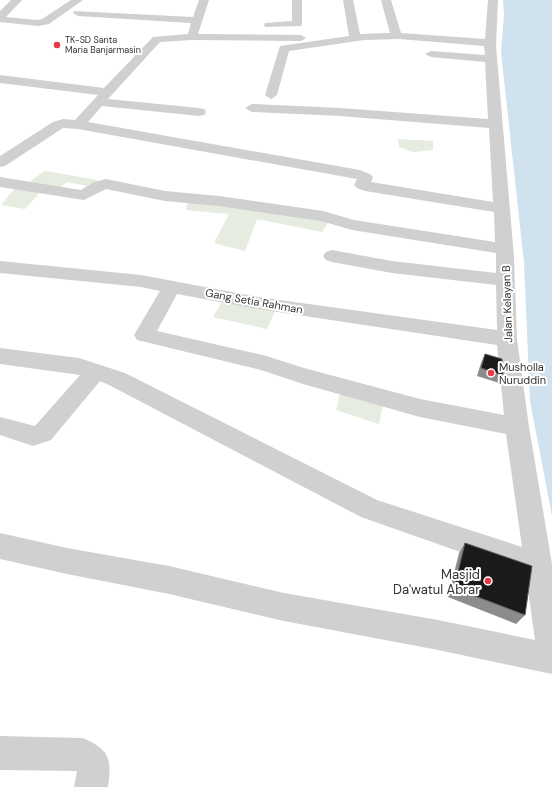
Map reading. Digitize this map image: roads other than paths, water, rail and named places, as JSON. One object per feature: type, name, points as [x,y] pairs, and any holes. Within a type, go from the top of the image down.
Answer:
[{"type":"street","points":[[0,18],[17,0]]},
{"type":"street","points":[[0,18],[38,23],[45,22],[78,0]]},
{"type":"street","points":[[192,37],[199,23],[204,0]]},
{"type":"street","points":[[257,25],[297,24],[297,0]]},
{"type":"street","points":[[348,0],[355,38]]},
{"type":"street","points":[[386,0],[396,36]]},
{"type":"street","name":"Jalan Kelayan B","points":[[493,0],[491,51],[502,208],[507,339],[517,427],[552,654]]},
{"type":"street","points":[[78,13],[199,23]]},
{"type":"street","points":[[271,94],[278,75],[284,48],[355,38],[396,36],[491,51]]},
{"type":"street","points":[[78,126],[139,56],[157,39],[167,37],[310,38]]},
{"type":"street","points":[[431,54],[491,51]]},
{"type":"street","points":[[0,79],[48,86],[68,86],[104,97],[199,112],[184,132]]},
{"type":"street","points":[[252,108],[340,112],[496,124]]},
{"type":"street","points":[[0,163],[63,123],[78,126],[184,132],[251,156],[282,164],[364,176],[362,185],[364,186],[502,208]]},
{"type":"street","points":[[0,182],[84,195],[99,185],[106,184],[165,196],[219,201],[323,216],[352,225],[504,249]]},
{"type":"street","points":[[332,256],[392,267],[505,280]]},
{"type":"street","name":"Gang Setia Rahman","points":[[0,267],[141,281],[320,312],[507,339]]},
{"type":"street","points":[[172,287],[144,334],[247,359],[302,376],[420,408],[517,427]]},
{"type":"street","points":[[0,356],[79,366],[117,379],[370,509],[539,566]]},
{"type":"street","points":[[0,426],[34,436],[43,433],[96,371]]},
{"type":"street","points":[[0,546],[67,561],[169,580],[299,610],[438,635],[552,659]]},
{"type":"street","points":[[0,753],[82,755],[92,761],[94,768],[91,787]]},
{"type":"water","points":[[503,0],[552,0],[552,516],[530,401],[524,263],[501,52],[504,15]]},
{"type":"place","name":"TK-SD Santa Maria Banjarmasin","points":[[57,45]]},
{"type":"place","name":"Musholla Nuruddin","points":[[491,373]]},
{"type":"place","name":"Masjid Da'watul Abrar","points":[[488,581]]}]
